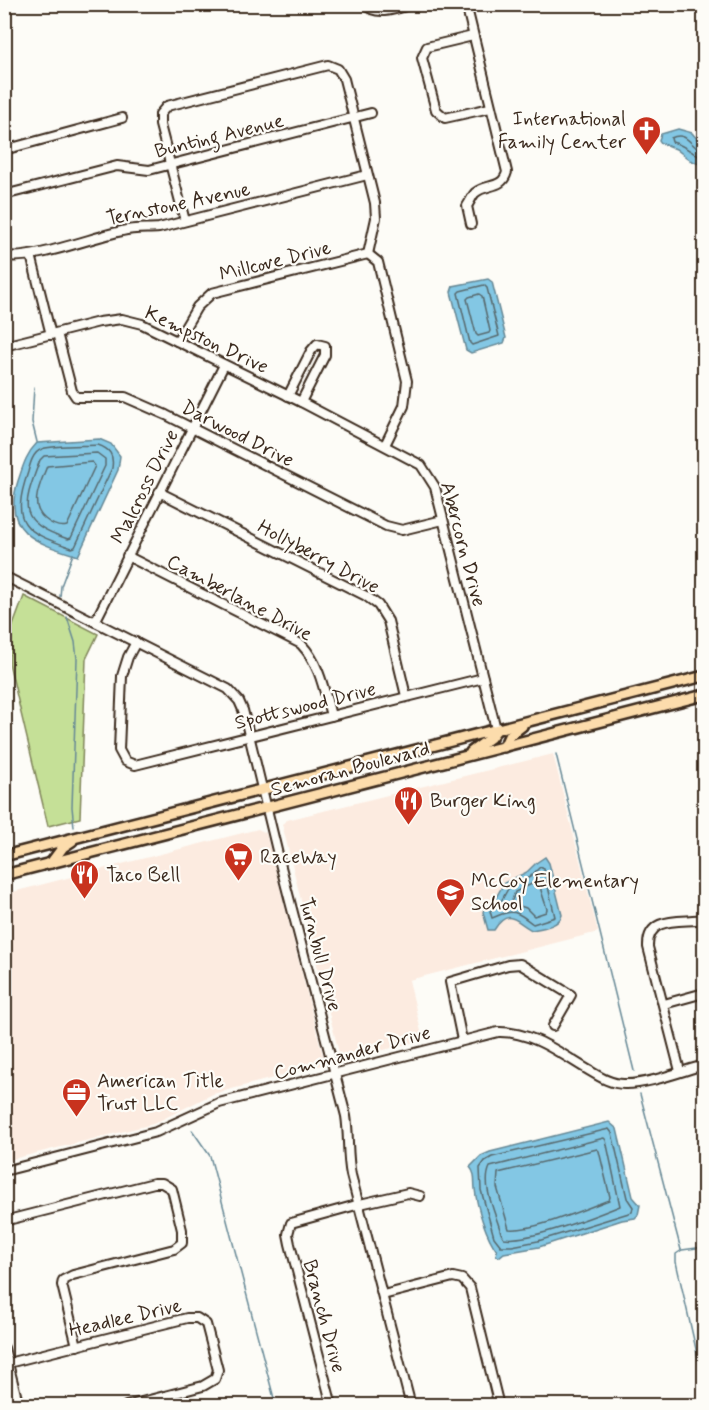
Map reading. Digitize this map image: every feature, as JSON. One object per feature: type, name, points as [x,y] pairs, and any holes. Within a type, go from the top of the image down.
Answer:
[{"type":"main road","name":"Semoran Boulevard","points":[[4,856],[705,676]]},
{"type":"main road","name":"Semoran Boulevard","points":[[4,875],[705,695]]},
{"type":"main road","points":[[504,747],[516,728],[535,720]]},
{"type":"main road","points":[[464,757],[482,744],[496,729]]},
{"type":"main road","points":[[51,863],[63,847],[80,837]]},
{"type":"street","points":[[367,7],[387,11],[412,4]]},
{"type":"street","points":[[466,4],[507,172],[500,184],[476,192],[467,206],[471,224]]},
{"type":"street","points":[[473,36],[427,47],[422,58],[436,110],[446,118],[490,108]]},
{"type":"street","points":[[185,221],[160,125],[160,114],[167,106],[328,65],[338,69],[344,79],[354,117],[376,218],[368,254],[378,262],[407,381],[404,406],[385,445]]},
{"type":"street","name":"Bunting Avenue","points":[[4,195],[117,166],[149,170],[371,113]]},
{"type":"street","points":[[4,150],[122,118]]},
{"type":"street","name":"Ternstone Avenue","points":[[4,255],[12,258],[31,255],[120,231],[159,228],[367,175]]},
{"type":"street","name":"Millcove Drive","points":[[177,341],[197,307],[212,293],[368,254]]},
{"type":"street","name":"Darwood Drive","points":[[31,255],[72,392],[76,397],[125,397],[386,526],[402,530],[443,520]]},
{"type":"street","name":"Kempston Drive","points":[[4,346],[99,322],[122,319],[142,324],[385,445]]},
{"type":"street","points":[[288,396],[311,351],[317,344],[325,346],[325,355],[301,402]]},
{"type":"street","name":"Malcross Drive","points":[[94,622],[224,365]]},
{"type":"street","name":"Abercorn Drive","points":[[385,445],[421,465],[435,486],[496,729]]},
{"type":"street","name":"Hollyberry Drive","points":[[159,492],[366,596],[378,605],[387,621],[406,696]]},
{"type":"street","name":"Camberlane Drive","points":[[127,556],[302,644],[311,655],[319,672],[330,716]]},
{"type":"street","name":"Turnbull Drive","points":[[4,576],[228,689],[239,701],[250,736],[346,1116],[348,1156],[411,1406]]},
{"type":"street","name":"Spottswood Drive","points":[[136,642],[128,657],[123,676],[119,750],[125,761],[135,765],[483,678]]},
{"type":"street","points":[[680,1071],[648,947],[648,938],[651,930],[656,926],[684,919],[705,919]]},
{"type":"street","points":[[462,1040],[450,982],[508,965],[520,964],[571,995],[553,1026]]},
{"type":"street","points":[[664,1004],[705,993]]},
{"type":"street","name":"Commander Drive","points":[[4,1171],[156,1132],[219,1103],[498,1032],[524,1035],[599,1076],[617,1083],[642,1082],[705,1065]]},
{"type":"street","points":[[4,1221],[154,1183],[162,1182],[172,1189],[182,1230],[182,1243],[174,1249],[73,1275],[63,1280],[62,1285],[77,1346]]},
{"type":"street","points":[[360,1204],[408,1193],[420,1196]]},
{"type":"street","name":"Branch Drive","points":[[332,1406],[288,1234],[291,1223],[360,1204]]},
{"type":"street","points":[[383,1295],[453,1277],[462,1279],[470,1288],[499,1406]]},
{"type":"street","name":"Headlee Drive","points":[[8,1363],[187,1318],[197,1318],[206,1324],[218,1370],[215,1379],[203,1386],[126,1406]]},
{"type":"street","points":[[4,1348],[19,1406]]},
{"type":"shaded area","name":"McCoy Elementary School","points":[[553,754],[598,932],[409,980],[423,1040],[341,1061],[282,824],[287,820]]},
{"type":"shaded area","points":[[258,829],[266,833],[324,1060],[322,1065],[213,1094],[153,1124],[5,1161],[5,894]]},
{"type":"green space","points":[[24,596],[98,634],[86,659],[80,818],[48,826],[9,663],[11,631]]},
{"type":"water","points":[[678,129],[692,133],[704,147],[704,166],[661,143],[659,140],[661,134]]},
{"type":"water","points":[[488,279],[492,282],[506,338],[504,343],[471,353],[466,350],[451,292],[453,286]]},
{"type":"water","points":[[99,439],[111,444],[120,456],[118,470],[78,556],[49,546],[26,533],[14,513],[14,499],[18,481],[30,451],[37,443]]},
{"type":"water","points":[[545,857],[549,863],[562,915],[558,922],[532,930],[513,918],[509,918],[499,923],[494,930],[488,930],[483,912],[485,907],[494,901],[504,883],[527,872]]},
{"type":"water","points":[[609,1122],[617,1129],[633,1197],[640,1205],[638,1215],[635,1218],[622,1220],[539,1247],[504,1253],[499,1257],[496,1255],[497,1251],[489,1238],[480,1213],[474,1175],[470,1167],[481,1156],[490,1152]]},
{"type":"waterway","points":[[34,387],[32,422],[37,442]]},
{"type":"waterway","points":[[60,597],[61,586],[73,554]]},
{"type":"waterway","points":[[67,617],[75,642],[77,659],[72,807],[74,827]]},
{"type":"waterway","points":[[556,754],[634,1071]]},
{"type":"waterway","points":[[640,1094],[681,1250]]},
{"type":"waterway","points":[[192,1130],[210,1156],[276,1406]]},
{"type":"waterway","points":[[704,1247],[682,1250],[676,1254],[704,1384]]},
{"type":"place","name":"International Family Center","points":[[647,156]]},
{"type":"place","name":"Burger King","points":[[409,826]]},
{"type":"place","name":"RaceWay","points":[[239,882]]},
{"type":"place","name":"Taco Bell","points":[[85,900]]},
{"type":"place","name":"McCoy Elementary School","points":[[450,918]]},
{"type":"place","name":"American Title Trust LLC","points":[[76,1118]]}]
